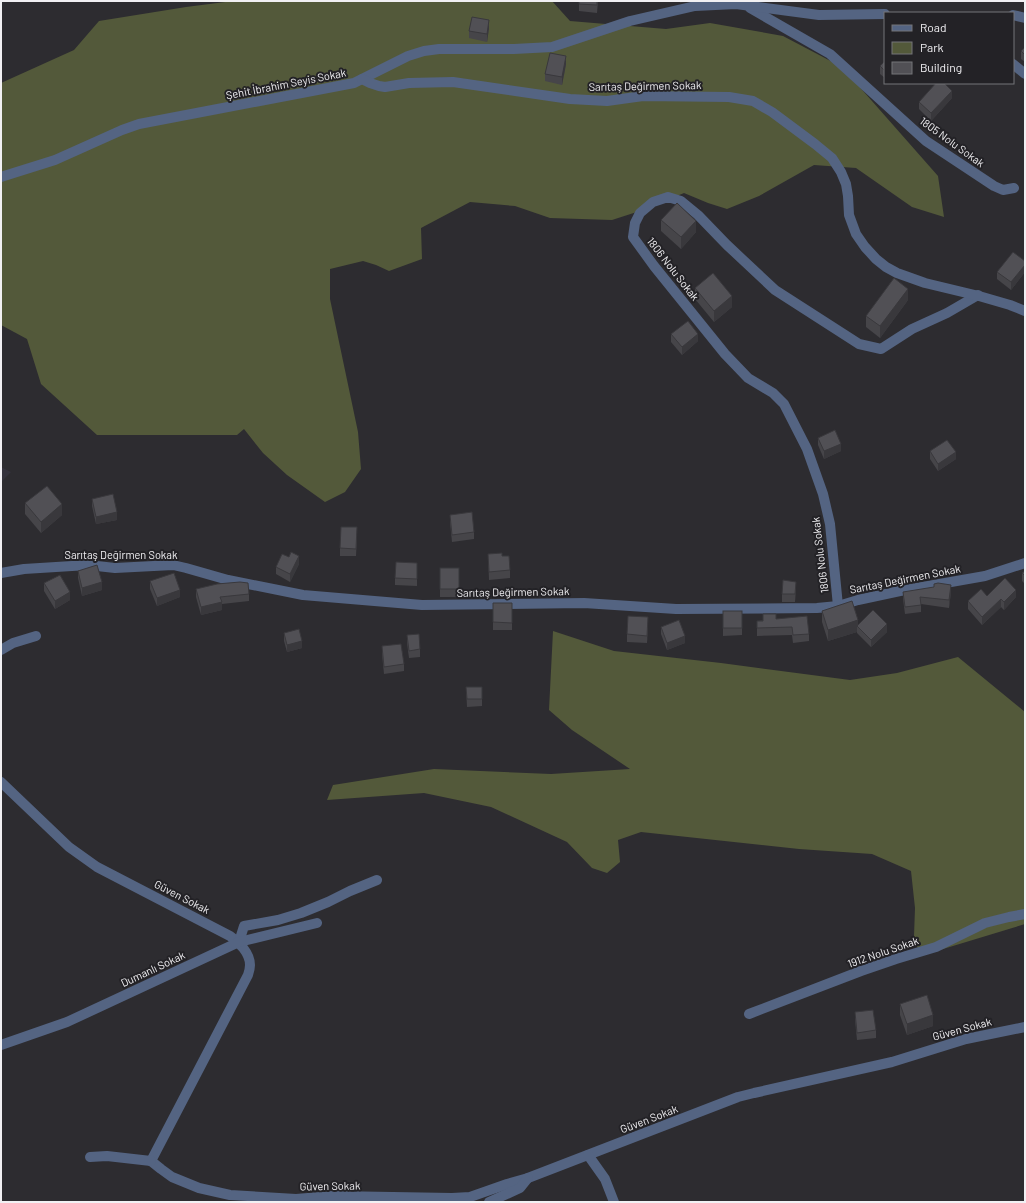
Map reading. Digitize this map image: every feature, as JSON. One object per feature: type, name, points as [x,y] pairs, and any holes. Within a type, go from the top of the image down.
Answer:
[{"type":"street","name":"Şehit İbrahim Seyis Sokak","points":[[1,177],[54,160],[139,124],[354,83],[408,56],[424,51],[439,49],[552,48],[630,22],[695,6],[716,4],[745,5],[819,15],[884,14]]},
{"type":"street","name":"1805 Nolu Sokak","points":[[745,5],[830,54],[926,140],[994,186],[1003,190],[1014,188]]},
{"type":"street","points":[[1014,15],[1025,18]]},
{"type":"street","points":[[1014,65],[1025,74]]},
{"type":"street","name":"Sarıtaş Değirmen Sokak","points":[[362,79],[370,84],[385,87],[409,83],[454,82],[570,99],[600,101],[643,96],[729,97],[753,101],[772,112],[832,158],[841,172],[846,184],[849,215],[856,234],[865,247],[886,267],[896,273],[925,283],[978,296],[1025,311]]},
{"type":"street","name":"1806 Nolu Sokak","points":[[838,606],[830,524],[823,494],[807,449],[784,404],[773,393],[748,378],[725,354],[654,266],[633,237],[635,223],[640,213],[653,202],[668,197],[681,201],[698,215],[727,245],[775,290],[859,344],[881,349],[912,329],[947,313],[978,296]]},
{"type":"street","name":"Sarıtaş Değirmen Sokak","points":[[1,574],[24,569],[88,565],[115,568],[173,565],[228,580],[303,595],[422,605],[584,603],[676,609],[817,608],[838,606],[858,600],[985,576],[1025,563]]},
{"type":"street","points":[[1,650],[13,643],[36,636]]},
{"type":"street","name":"Güven Sokak","points":[[1,782],[68,847],[97,867],[239,942]]},
{"type":"street","points":[[90,1157],[107,1156],[151,1161],[248,975],[250,964],[247,954],[239,942],[244,926],[278,920],[301,913],[377,880]]},
{"type":"street","name":"1912 Nolu Sokak","points":[[749,1014],[861,971],[936,947],[985,923],[1025,914]]},
{"type":"street","name":"Dumanlı Sokak","points":[[1,1045],[67,1022],[239,942],[317,923]]},
{"type":"street","name":"Güven Sokak","points":[[151,1161],[172,1177],[199,1188],[230,1196],[296,1199],[333,1196],[406,1198],[470,1197],[528,1178],[754,1092],[892,1062],[966,1039],[1025,1027]]},
{"type":"street","points":[[588,1155],[605,1179],[614,1202]]},
{"type":"street","points":[[488,1202],[520,1188],[528,1178]]},
{"type":"street","points":[[406,1198],[420,1202]]},
{"type":"shaded area","points":[[1,467],[11,472],[1,482]]},
{"type":"green space","points":[[233,1],[552,1],[570,21],[666,29],[710,23],[783,36],[842,67],[938,176],[944,217],[912,207],[856,168],[814,165],[759,196],[727,209],[684,193],[646,209],[612,220],[550,218],[515,206],[470,202],[421,228],[422,259],[389,271],[363,261],[330,269],[330,299],[358,432],[361,469],[345,492],[325,502],[287,475],[263,453],[244,429],[237,435],[97,435],[41,384],[27,339],[1,325],[1,83],[74,50],[99,21]]},
{"type":"green space","points":[[553,631],[614,651],[850,680],[897,673],[958,657],[1025,712],[1025,924],[920,956],[914,936],[915,908],[911,871],[872,854],[799,849],[641,832],[618,840],[620,862],[607,873],[592,868],[567,842],[491,807],[424,793],[327,800],[333,785],[434,769],[551,774],[630,769],[572,730],[549,710]]},
{"type":"building","points":[[579,1],[597,1],[597,5],[579,4]]},
{"type":"building","points":[[472,17],[489,20],[487,34],[469,31]]},
{"type":"building","points":[[1025,47],[1025,55],[1021,51]]},
{"type":"building","points":[[550,53],[566,56],[562,77],[545,74]]},
{"type":"building","points":[[884,62],[884,70],[880,66]]},
{"type":"building","points":[[935,84],[945,84],[952,91],[931,113],[919,102]]},
{"type":"building","points":[[677,203],[696,221],[681,237],[661,220]]},
{"type":"building","points":[[1013,252],[1025,261],[1025,265],[1011,282],[997,272]]},
{"type":"building","points":[[713,273],[732,296],[714,311],[695,288]]},
{"type":"building","points":[[894,278],[908,289],[880,326],[866,316]]},
{"type":"building","points":[[688,321],[698,334],[682,347],[671,334]]},
{"type":"building","points":[[835,430],[841,444],[824,451],[818,438]]},
{"type":"building","points":[[947,440],[956,452],[938,464],[930,451]]},
{"type":"building","points":[[47,486],[62,504],[41,522],[25,503]]},
{"type":"building","points":[[113,494],[117,512],[96,517],[92,499]]},
{"type":"building","points":[[472,512],[474,532],[452,535],[450,515]]},
{"type":"building","points":[[341,527],[357,527],[356,549],[340,548]]},
{"type":"building","points":[[291,552],[299,556],[290,574],[276,567],[282,554],[289,557]]},
{"type":"building","points":[[502,553],[502,556],[509,556],[510,570],[489,572],[488,554]]},
{"type":"building","points":[[396,562],[417,563],[417,579],[395,578]]},
{"type":"building","points":[[97,565],[102,582],[82,588],[78,571]]},
{"type":"building","points":[[440,568],[459,568],[459,589],[440,589]]},
{"type":"building","points":[[174,573],[180,590],[157,598],[150,581]]},
{"type":"building","points":[[60,575],[70,592],[55,601],[44,583]]},
{"type":"building","points":[[1005,578],[1016,590],[1004,602],[1001,599],[982,617],[968,601],[981,589],[987,596]]},
{"type":"building","points":[[783,580],[796,582],[795,594],[782,594]]},
{"type":"building","points":[[240,582],[248,583],[249,594],[220,597],[222,602],[201,607],[196,589],[217,584]]},
{"type":"building","points":[[938,583],[951,585],[949,600],[920,597],[921,605],[905,607],[903,592],[934,587],[934,584]]},
{"type":"building","points":[[852,601],[858,620],[828,630],[822,611]]},
{"type":"building","points":[[493,603],[512,603],[512,623],[493,622]]},
{"type":"building","points":[[873,610],[887,624],[871,640],[857,626]]},
{"type":"building","points":[[723,611],[742,611],[742,628],[723,628]]},
{"type":"building","points":[[763,614],[776,614],[776,619],[807,616],[809,634],[793,635],[792,627],[757,628],[757,621],[763,621]]},
{"type":"building","points":[[628,616],[648,617],[647,636],[627,634]]},
{"type":"building","points":[[679,620],[685,636],[667,643],[661,627]]},
{"type":"building","points":[[299,629],[302,641],[287,645],[284,633]]},
{"type":"building","points":[[419,634],[420,649],[409,651],[407,635]]},
{"type":"building","points":[[401,644],[404,664],[384,667],[382,646]]},
{"type":"building","points":[[466,687],[482,687],[482,699],[467,699]]},
{"type":"building","points":[[927,995],[933,1015],[907,1024],[900,1004]]},
{"type":"building","points":[[873,1010],[876,1030],[857,1033],[855,1012]]}]
